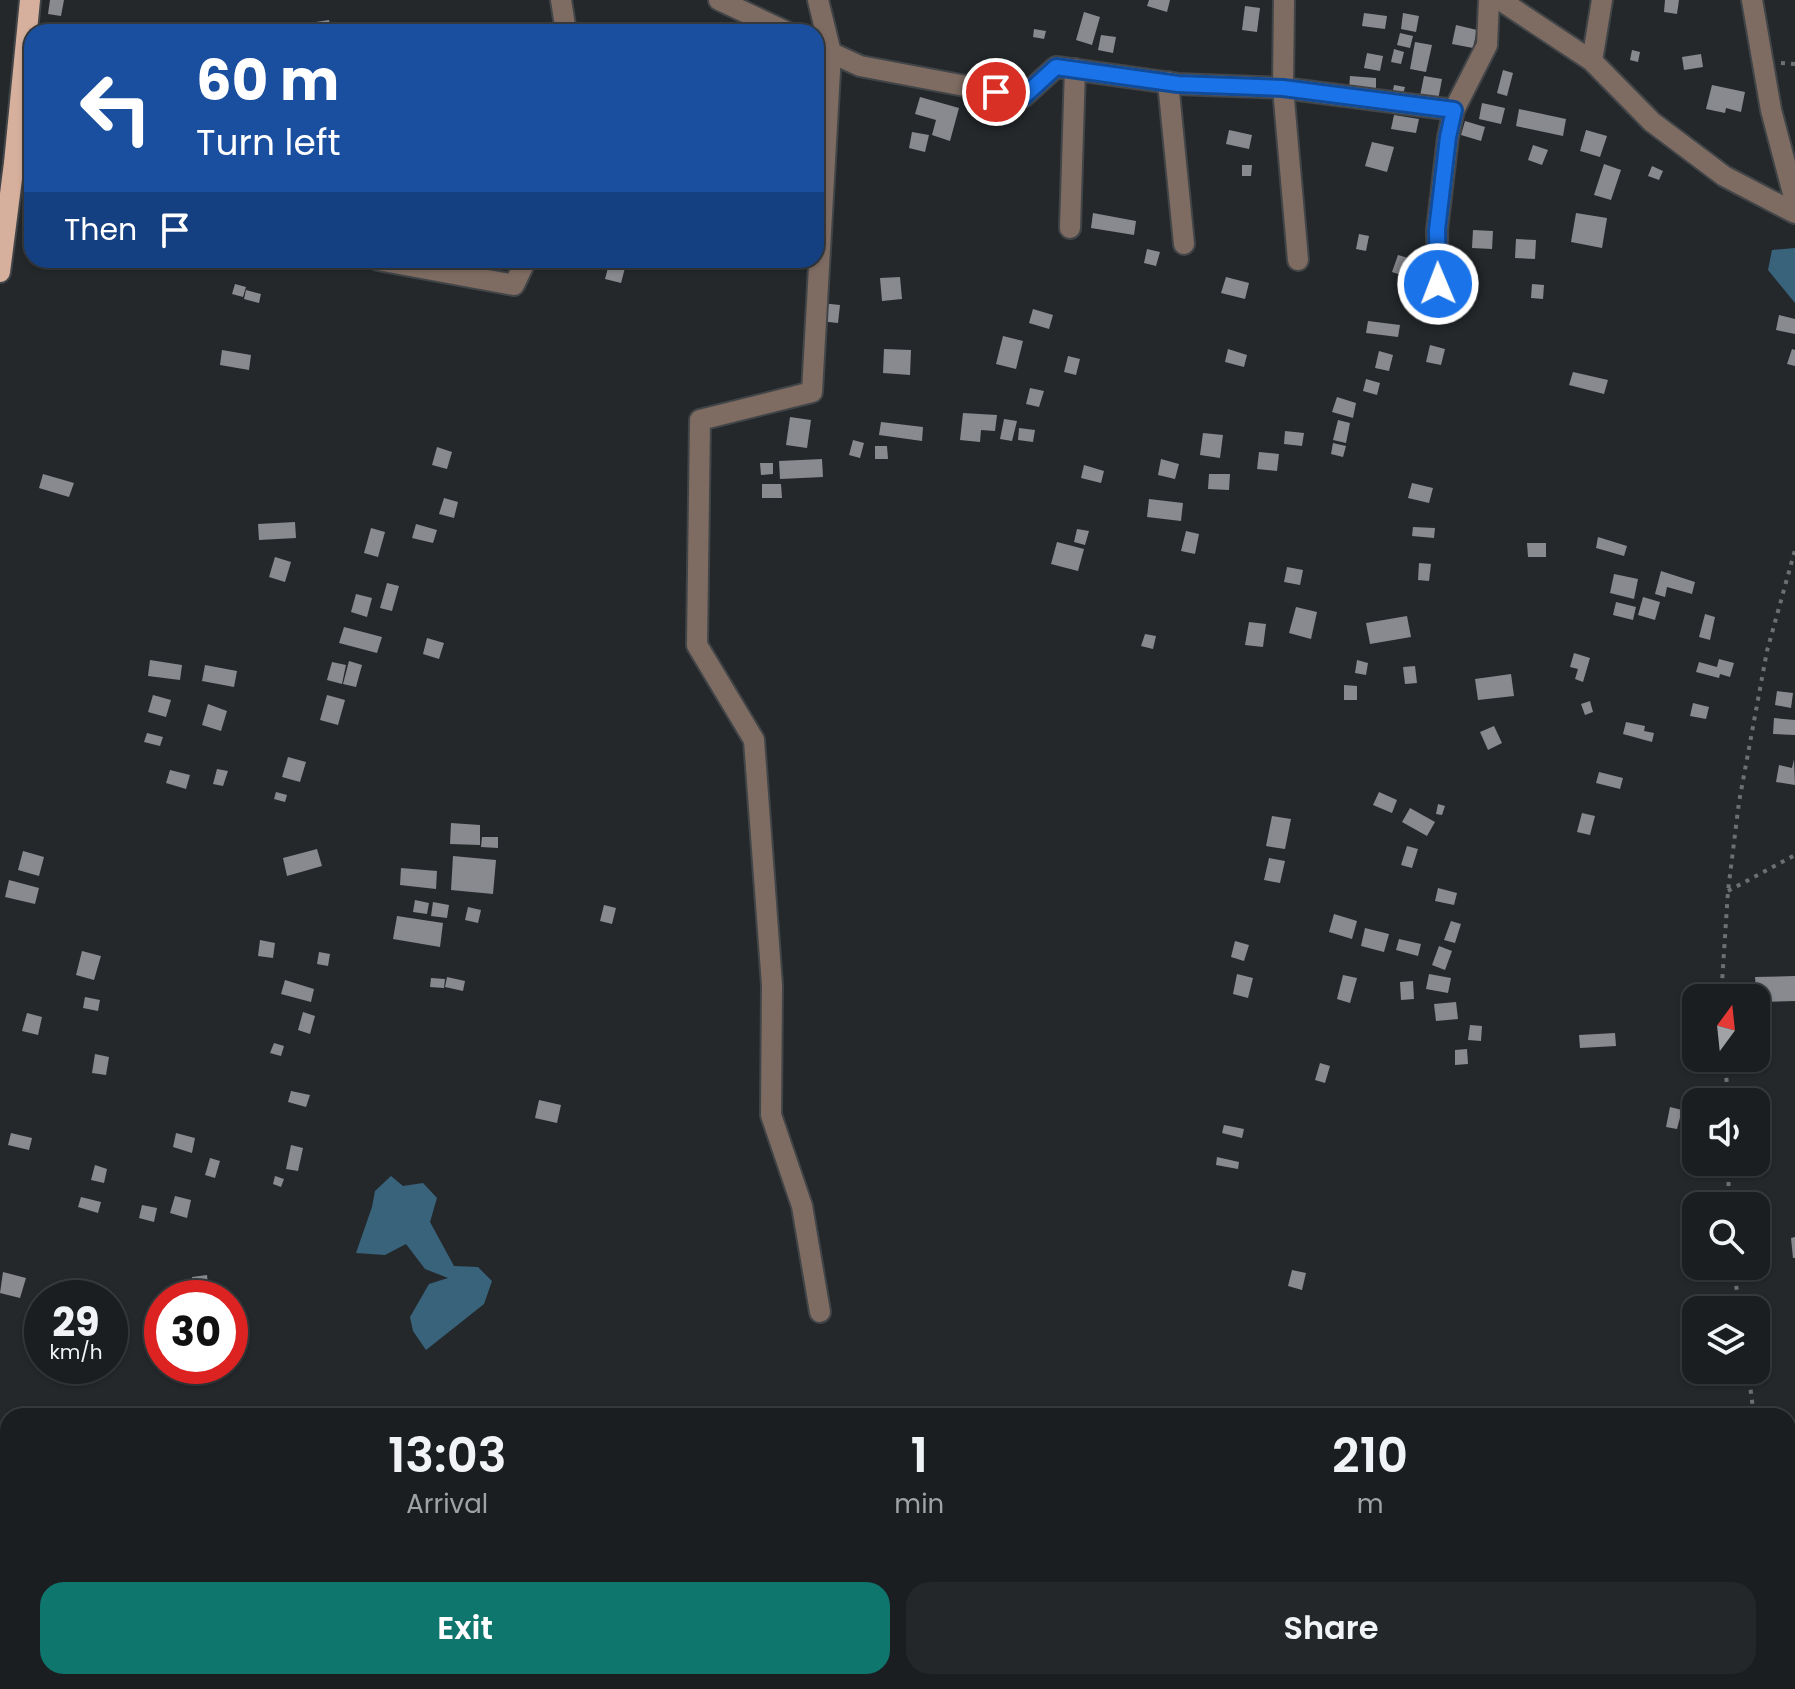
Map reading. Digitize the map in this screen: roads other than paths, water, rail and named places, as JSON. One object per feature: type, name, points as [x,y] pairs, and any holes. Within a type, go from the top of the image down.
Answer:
[{"type":"main road","points":[[29,24],[30,0]]},
{"type":"main road","points":[[0,272],[23,165],[24,141]]},
{"type":"street","points":[[561,0],[565,24]]},
{"type":"street","points":[[719,0],[770,24]]},
{"type":"street","points":[[818,0],[821,24]]},
{"type":"street","points":[[1284,0],[1283,88],[1298,260]]},
{"type":"street","points":[[1439,311],[1437,230],[1448,137],[1454,110],[1487,45],[1489,0]]},
{"type":"street","points":[[1500,0],[1592,61],[1652,122],[1724,176],[1795,213]]},
{"type":"street","points":[[1592,61],[1602,0]]},
{"type":"street","points":[[1752,0],[1771,110],[1795,201]]},
{"type":"street","points":[[824,49],[860,66],[1023,97],[1056,67],[1168,82],[1283,88],[1454,110]]},
{"type":"street","points":[[1070,228],[1075,69]]},
{"type":"street","points":[[1168,82],[1184,244]]},
{"type":"street","points":[[422,268],[514,285],[522,268]]},
{"type":"street","points":[[816,268],[812,392],[700,420],[697,645],[754,740],[772,985],[771,1115],[802,1206],[820,1312]]},
{"type":"water","points":[[1795,248],[1795,303],[1768,270],[1772,250]]},
{"type":"water","points":[[391,1176],[403,1186],[423,1183],[437,1198],[430,1222],[454,1266],[478,1267],[492,1281],[484,1304],[426,1350],[413,1331],[410,1317],[429,1284],[448,1278],[425,1269],[406,1244],[385,1255],[356,1253],[375,1191]]}]
